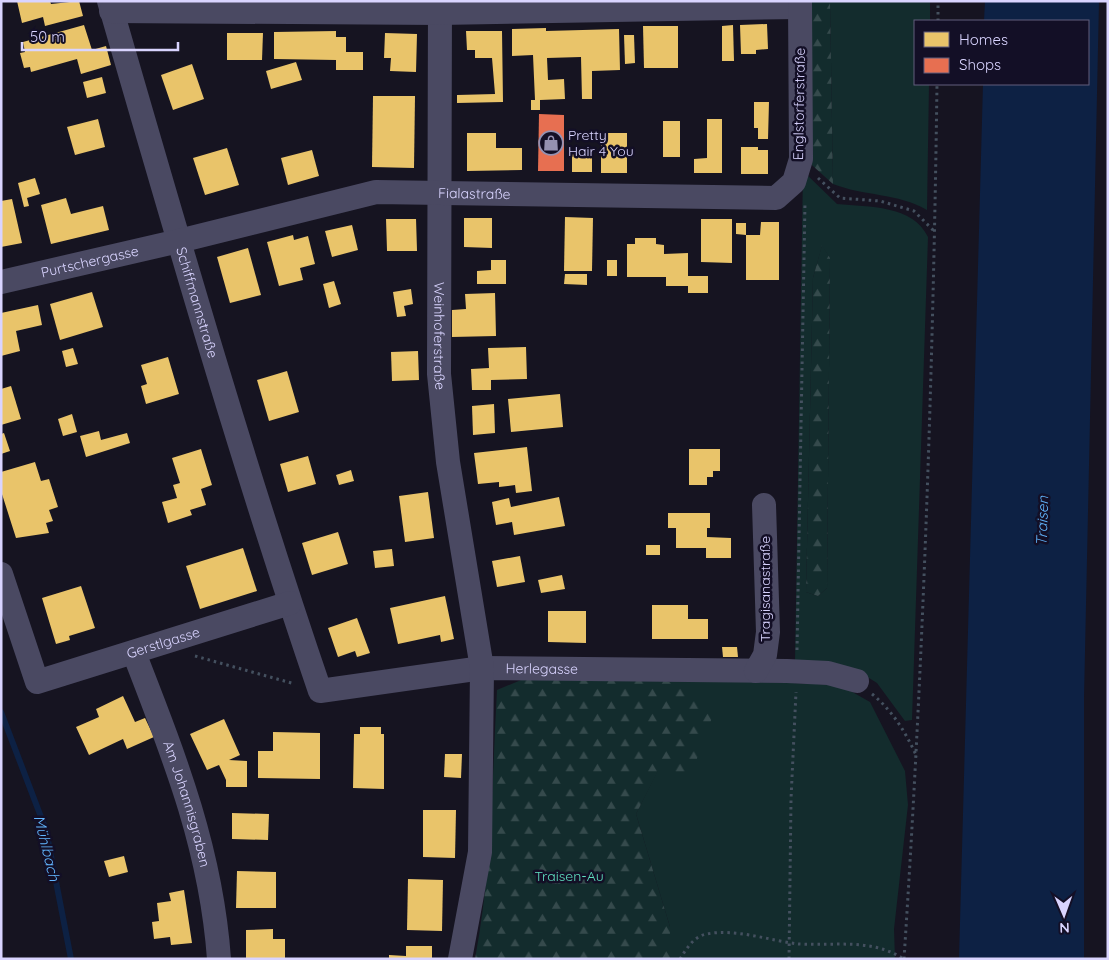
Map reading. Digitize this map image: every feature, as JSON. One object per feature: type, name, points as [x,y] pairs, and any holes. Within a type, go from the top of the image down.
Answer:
[{"type":"street","points":[[110,6],[440,7],[799,4]]},
{"type":"street","name":"Englstorferstraße","points":[[776,198],[794,182],[800,159],[799,4]]},
{"type":"street","name":"Schiffmannstraße","points":[[110,6],[179,241],[290,603]]},
{"type":"street","name":"Weinhoferstraße","points":[[440,7],[439,374],[448,462],[482,668]]},
{"type":"street","name":"Fialastraße","points":[[179,241],[376,192],[776,198]]},
{"type":"street","name":"Purtschergasse","points":[[1,282],[179,241]]},
{"type":"street","name":"Tragisanastraße","points":[[756,671],[764,655],[768,632],[764,506]]},
{"type":"street","name":"Gerstlgasse","points":[[1,574],[37,682],[158,646],[290,603]]},
{"type":"street","points":[[290,603],[320,691]]},
{"type":"street","name":"Am Johannisgraben","points":[[134,653],[183,782],[197,832],[216,915],[219,959]]},
{"type":"street","points":[[460,959],[480,852],[482,668]]},
{"type":"street","name":"Herlegasse","points":[[320,691],[482,668],[828,673],[857,681]]},
{"type":"path","points":[[938,1],[938,20]]},
{"type":"path","points":[[680,959],[689,945],[707,934],[760,937],[790,942],[850,943],[880,947],[904,959],[917,758],[935,232],[937,85]]},
{"type":"path","points":[[800,159],[821,182],[840,198],[880,201],[914,211],[935,232]]},
{"type":"path","points":[[790,959],[791,799],[797,672],[806,216],[804,197]]},
{"type":"path","points":[[158,646],[320,691]]},
{"type":"path","points":[[857,681],[884,704],[906,734],[917,758]]},
{"type":"green space","points":[[808,1],[830,1],[833,184],[804,158]]},
{"type":"green space","points":[[830,1],[930,1],[930,20],[914,20],[914,85],[929,85],[927,210],[904,200],[856,191],[833,184]]},
{"type":"green space","points":[[803,171],[837,204],[876,207],[901,213],[921,227],[928,237],[912,720],[905,721],[877,683],[858,671],[795,662]],"holes":[[[822,246],[830,258],[827,588],[818,596],[806,592],[813,278]]]},
{"type":"green space","points":[[822,245],[830,258],[827,588],[818,596],[806,592],[813,278]]},
{"type":"green space","points":[[655,677],[840,685],[870,702],[905,771],[908,805],[894,929],[895,959],[670,959],[670,927],[636,814],[658,770]]},
{"type":"green space","name":"Traisen-Au","points":[[655,677],[700,693],[713,715],[691,775],[658,771],[636,814],[670,927],[670,959],[475,959],[481,926],[488,859],[497,690],[526,678]]},
{"type":"water","name":"Traisen","points":[[985,1],[1099,1],[1084,698],[1084,959],[959,959],[983,85],[1089,85],[1089,20],[984,20]]},
{"type":"building: Homes","points":[[17,1],[50,1],[51,4],[79,1],[83,16],[45,26],[43,17],[22,23]]},
{"type":"building: Homes","points":[[767,24],[768,49],[756,50],[756,54],[741,54],[740,25]]},
{"type":"building: Homes","points":[[84,25],[92,50],[106,46],[111,65],[81,74],[77,59],[31,72],[30,67],[24,68],[20,53],[25,52],[23,42]]},
{"type":"building: Homes","points":[[733,25],[734,61],[722,61],[722,26]]},
{"type":"building: Homes","points":[[643,26],[678,26],[678,68],[644,68]]},
{"type":"building: Homes","points":[[546,28],[546,31],[619,29],[620,70],[592,71],[592,99],[582,99],[581,57],[547,58],[548,80],[564,79],[565,99],[540,100],[540,110],[531,110],[531,100],[535,100],[533,55],[512,56],[512,29]]},
{"type":"building: Homes","points":[[336,31],[336,37],[346,37],[346,52],[363,52],[363,70],[336,70],[336,60],[274,59],[274,32]]},
{"type":"building: Homes","points":[[466,31],[502,31],[503,102],[457,103],[457,95],[495,94],[492,58],[475,58],[475,50],[467,50]]},
{"type":"building: Homes","points":[[227,33],[263,33],[262,60],[227,60]]},
{"type":"building: Homes","points":[[385,33],[417,34],[416,72],[390,71],[391,58],[384,58]]},
{"type":"building: Homes","points":[[624,35],[634,35],[635,63],[625,64]]},
{"type":"building: Homes","points":[[296,62],[302,80],[271,89],[266,71]]},
{"type":"building: Homes","points":[[192,64],[204,99],[173,110],[161,75]]},
{"type":"building: Homes","points":[[102,77],[106,93],[87,98],[83,82]]},
{"type":"building: Homes","points":[[373,96],[415,96],[414,168],[372,167]]},
{"type":"building: Homes","points":[[754,102],[769,102],[768,139],[758,139],[758,128],[754,128]]},
{"type":"building: Homes","points":[[98,119],[105,147],[75,155],[67,127]]},
{"type":"building: Homes","points":[[707,119],[722,119],[722,173],[694,173],[694,159],[707,158]]},
{"type":"building: Homes","points":[[663,121],[680,121],[680,157],[663,157]]},
{"type":"building: Homes","points":[[467,133],[496,133],[496,148],[522,148],[522,170],[467,171]]},
{"type":"building: Homes","points":[[601,133],[627,133],[627,173],[601,173]]},
{"type":"building: Homes","points":[[741,147],[758,147],[758,150],[768,150],[768,174],[741,174]]},
{"type":"building: Homes","points":[[227,148],[239,185],[205,195],[193,158]]},
{"type":"building: Homes","points":[[572,149],[592,149],[592,172],[572,172]]},
{"type":"building: Homes","points":[[312,150],[319,176],[288,185],[281,158]]},
{"type":"building: Homes","points":[[35,178],[40,194],[27,198],[29,206],[24,207],[18,183]]},
{"type":"building: Homes","points":[[66,198],[71,214],[103,206],[109,230],[51,244],[41,205]]},
{"type":"building: Homes","points":[[12,199],[22,243],[1,247],[1,201]]},
{"type":"building: Homes","points":[[565,217],[593,218],[592,271],[564,271]]},
{"type":"building: Homes","points":[[464,218],[492,218],[492,248],[464,247]]},
{"type":"building: Homes","points":[[386,219],[416,219],[417,251],[387,251]]},
{"type":"building: Homes","points":[[701,219],[732,219],[732,263],[701,262]]},
{"type":"building: Homes","points":[[761,222],[779,222],[779,280],[746,280],[746,235],[760,235]]},
{"type":"building: Homes","points":[[736,223],[746,223],[746,235],[736,234]]},
{"type":"building: Homes","points":[[352,225],[358,250],[332,257],[325,231]]},
{"type":"building: Homes","points":[[293,235],[294,240],[308,236],[315,264],[300,268],[303,280],[279,286],[267,242]]},
{"type":"building: Homes","points":[[635,238],[656,238],[656,244],[664,245],[664,254],[688,253],[688,276],[708,276],[708,293],[688,293],[688,286],[666,286],[666,277],[627,277],[627,244],[635,244]]},
{"type":"building: Homes","points":[[248,248],[261,295],[230,303],[217,257]]},
{"type":"building: Homes","points":[[491,260],[506,260],[506,284],[477,284],[477,271],[491,270]]},
{"type":"building: Homes","points":[[607,260],[617,260],[617,276],[607,276]]},
{"type":"building: Homes","points":[[565,274],[587,274],[587,285],[564,284]]},
{"type":"building: Homes","points":[[334,281],[341,304],[329,308],[323,284]]},
{"type":"building: Homes","points":[[411,289],[413,304],[404,306],[406,316],[397,317],[393,292]]},
{"type":"building: Homes","points":[[92,292],[103,327],[60,340],[50,304]]},
{"type":"building: Homes","points":[[495,293],[496,336],[452,337],[452,310],[466,309],[465,294]]},
{"type":"building: Homes","points":[[38,305],[42,325],[16,331],[20,351],[1,356],[1,313]]},
{"type":"building: Homes","points":[[526,347],[527,379],[491,380],[491,390],[472,390],[471,369],[489,368],[488,348]]},
{"type":"building: Homes","points":[[73,348],[78,364],[66,367],[62,351]]},
{"type":"building: Homes","points":[[418,351],[419,380],[392,381],[391,352]]},
{"type":"building: Homes","points":[[168,357],[179,394],[146,404],[141,386],[147,384],[141,365]]},
{"type":"building: Homes","points":[[287,371],[299,412],[269,421],[257,380]]},
{"type":"building: Homes","points":[[11,386],[21,419],[1,425],[1,389]]},
{"type":"building: Homes","points":[[560,394],[563,427],[511,432],[508,399]]},
{"type":"building: Homes","points":[[494,404],[495,433],[473,435],[472,406]]},
{"type":"building: Homes","points":[[72,414],[77,432],[63,436],[58,419]]},
{"type":"building: Homes","points":[[99,431],[101,440],[127,433],[130,443],[86,457],[80,436]]},
{"type":"building: Homes","points":[[4,433],[10,451],[1,454],[1,434]]},
{"type":"building: Homes","points":[[527,447],[532,491],[516,493],[515,485],[499,487],[499,482],[478,484],[474,453]]},
{"type":"building: Homes","points":[[201,449],[212,485],[201,489],[206,505],[190,510],[192,515],[168,523],[162,502],[177,498],[173,485],[180,483],[172,458]]},
{"type":"building: Homes","points":[[689,449],[720,449],[720,471],[713,471],[713,477],[707,477],[707,485],[689,485]]},
{"type":"building: Homes","points":[[308,456],[316,484],[288,492],[280,464]]},
{"type":"building: Homes","points":[[35,462],[41,481],[49,479],[58,507],[49,510],[53,521],[46,523],[49,533],[16,538],[1,491],[1,472]]},
{"type":"building: Homes","points":[[351,470],[354,481],[339,485],[336,475]]},
{"type":"building: Homes","points":[[428,492],[434,538],[405,542],[399,496]]},
{"type":"building: Homes","points":[[559,497],[565,526],[514,535],[512,522],[496,525],[492,502],[509,498],[511,507]]},
{"type":"building: Homes","points":[[668,513],[710,513],[710,528],[707,528],[707,537],[731,538],[731,558],[706,558],[706,548],[676,548],[676,528],[668,528]]},
{"type":"building: Homes","points":[[338,532],[348,564],[312,575],[302,543]]},
{"type":"building: Homes","points":[[646,545],[660,545],[660,555],[646,555]]},
{"type":"building: Homes","points":[[243,548],[257,591],[200,609],[186,566]]},
{"type":"building: Homes","points":[[392,549],[394,566],[375,568],[373,551]]},
{"type":"building: Homes","points":[[520,556],[525,582],[497,587],[492,561]]},
{"type":"building: Homes","points":[[562,575],[565,589],[541,593],[538,580]]},
{"type":"building: Homes","points":[[81,586],[95,628],[69,636],[70,640],[56,644],[42,598]]},
{"type":"building: Homes","points":[[445,596],[454,639],[441,642],[440,635],[398,644],[390,608]]},
{"type":"building: Homes","points":[[652,605],[688,605],[688,619],[708,619],[708,639],[652,639]]},
{"type":"building: Homes","points":[[548,611],[586,611],[586,643],[548,642]]},
{"type":"building: Homes","points":[[357,618],[370,653],[357,657],[355,651],[338,657],[328,628]]},
{"type":"building: Homes","points":[[722,647],[737,647],[738,657],[723,657]]},
{"type":"building: Homes","points":[[123,696],[135,722],[145,718],[154,737],[127,749],[123,739],[89,755],[76,727],[99,717],[96,709]]},
{"type":"building: Homes","points":[[224,719],[240,755],[229,760],[247,761],[247,787],[226,787],[226,780],[219,765],[207,770],[190,734]]},
{"type":"building: Homes","points":[[360,727],[381,727],[381,734],[384,734],[384,789],[353,788],[354,734],[360,734]]},
{"type":"building: Homes","points":[[273,732],[320,733],[320,779],[258,778],[258,751],[273,751]]},
{"type":"building: Homes","points":[[445,754],[462,754],[461,778],[444,777]]},
{"type":"building: Homes","points":[[423,810],[456,810],[455,858],[423,857]]},
{"type":"building: Homes","points":[[232,813],[269,814],[268,840],[232,839]]},
{"type":"building: Homes","points":[[124,856],[128,872],[109,877],[104,861]]},
{"type":"building: Homes","points":[[237,871],[276,872],[276,908],[236,908]]},
{"type":"building: Homes","points":[[408,879],[443,880],[442,931],[407,930]]},
{"type":"building: Homes","points":[[184,890],[192,943],[171,945],[170,937],[154,939],[152,922],[159,921],[157,903],[171,901],[169,893]]},
{"type":"building: Homes","points":[[273,929],[273,939],[285,939],[285,959],[246,959],[246,930]]},
{"type":"building: Homes","points":[[406,946],[432,946],[432,959],[389,959],[389,955],[406,956]]},
{"type":"building: Shops","name":"Pretty Hair 4 You","points":[[539,114],[564,115],[564,171],[538,171]]},
{"type":"waterway","name":"Mühlbach","points":[[1,712],[46,830],[71,959]]},
{"type":"place","name":"Pretty Hair 4 You","points":[[551,143]]}]
